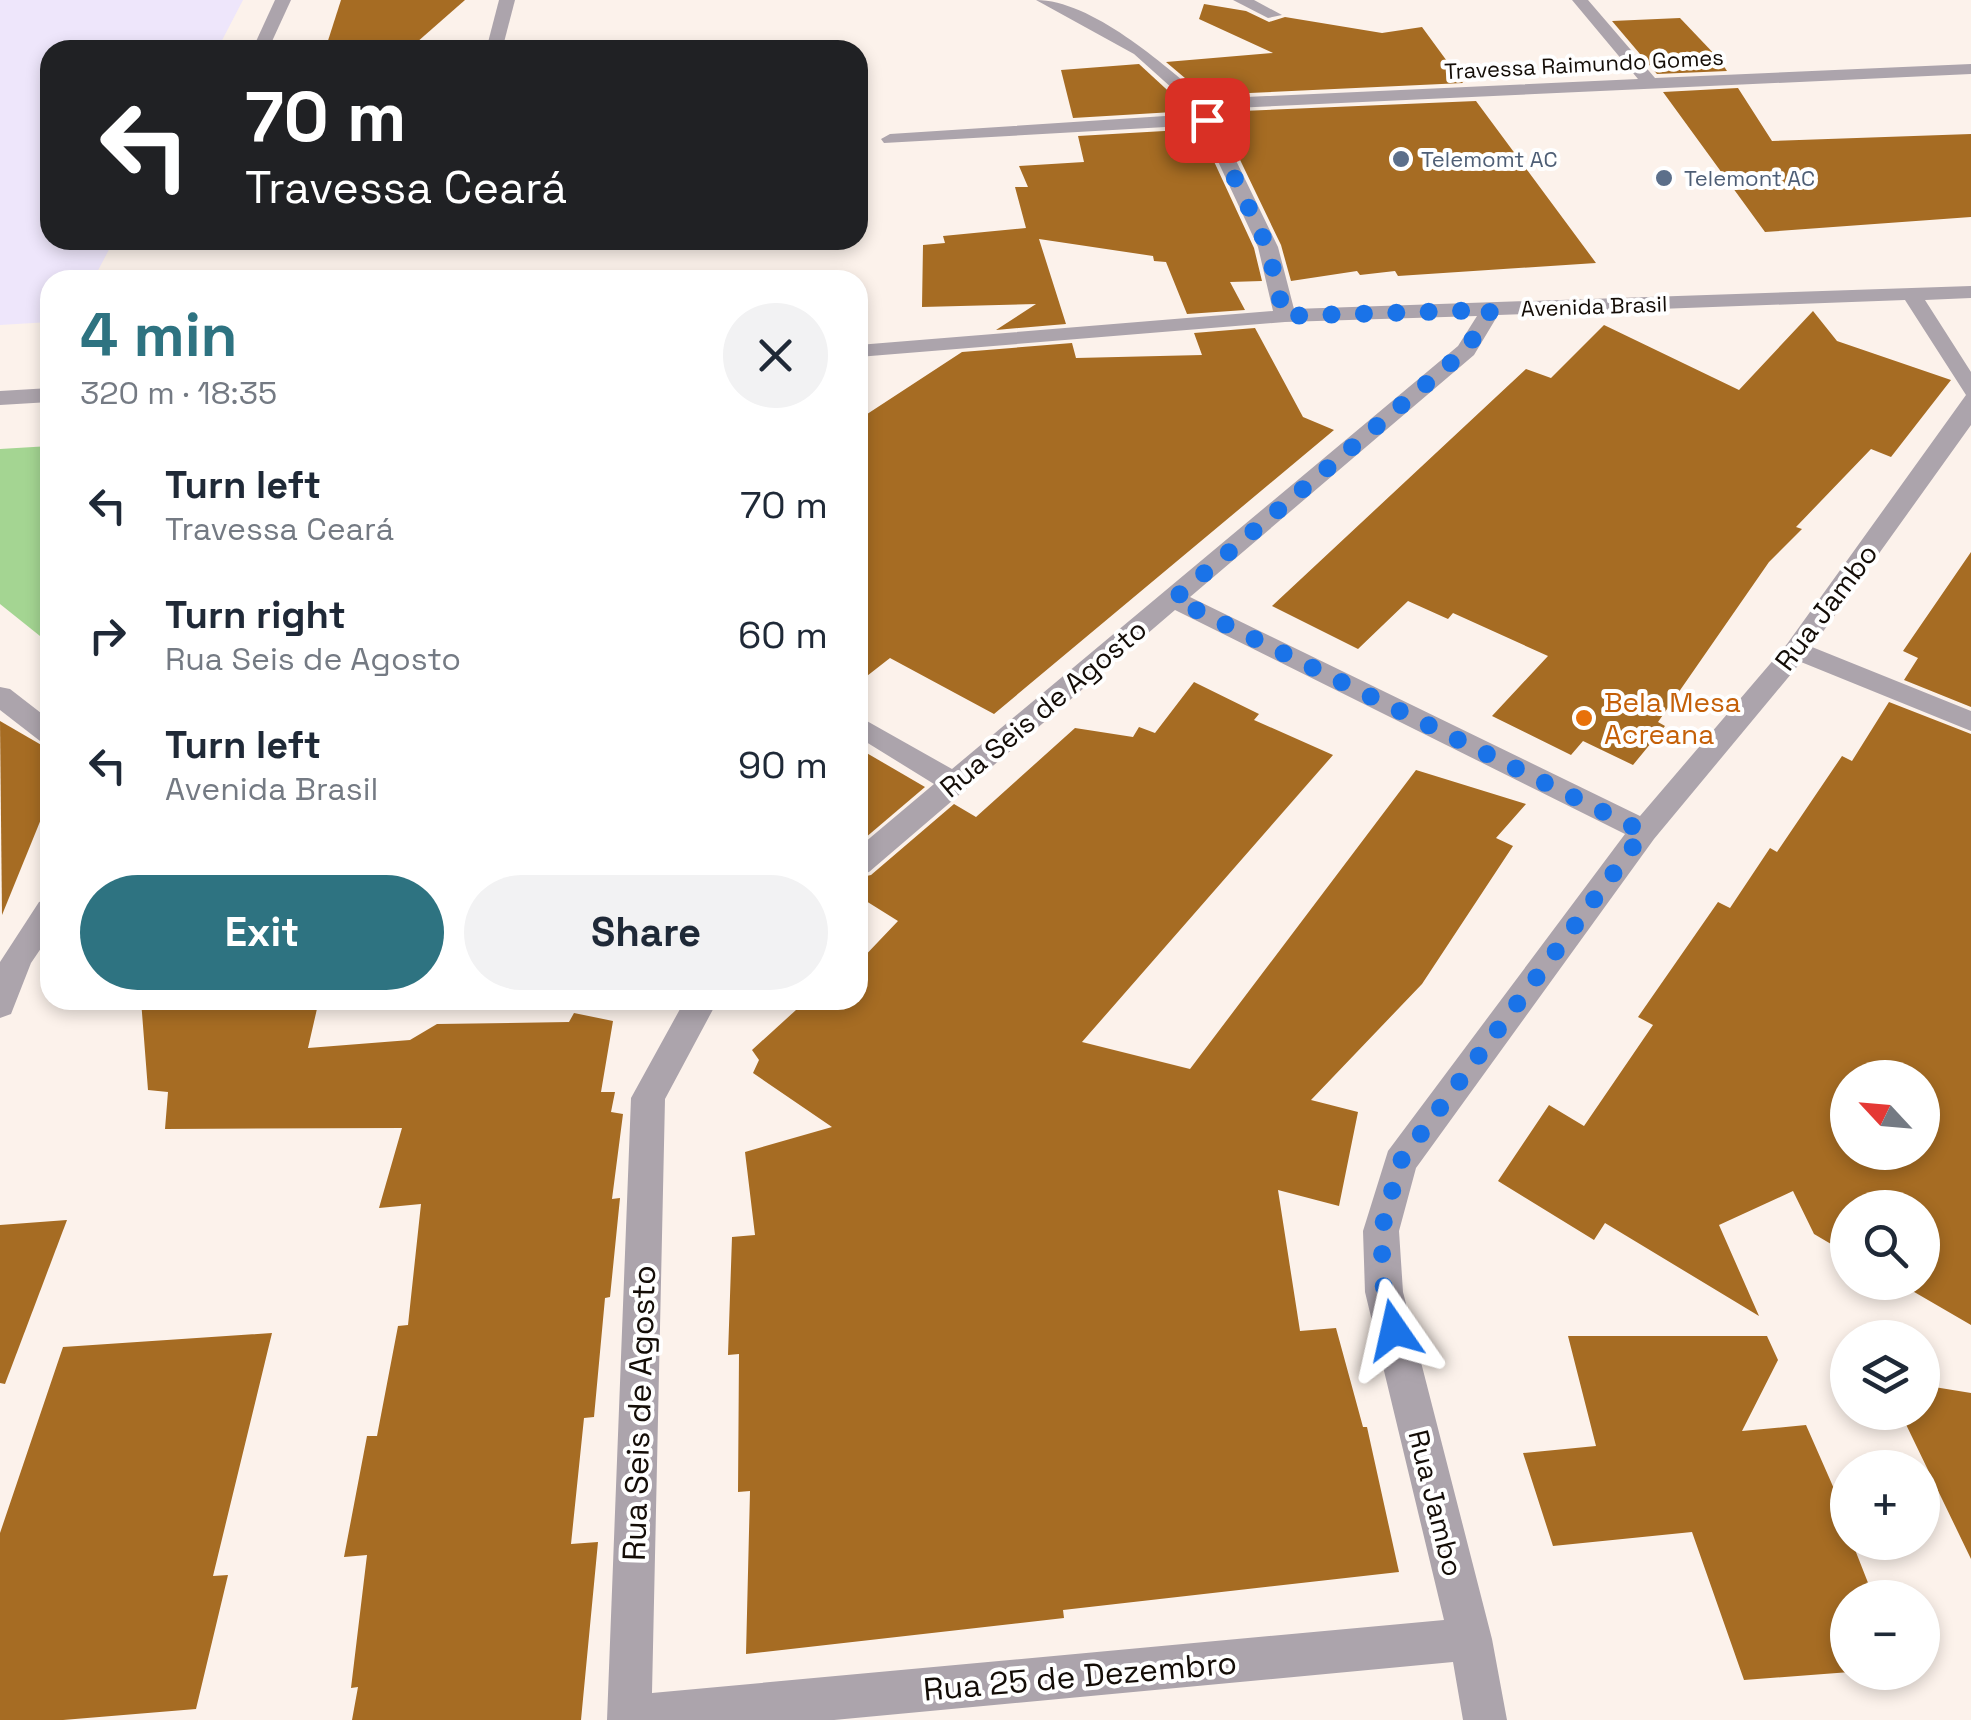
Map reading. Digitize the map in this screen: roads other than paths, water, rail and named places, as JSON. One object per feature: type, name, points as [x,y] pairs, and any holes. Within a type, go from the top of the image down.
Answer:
[{"type":"street","points":[[265,40],[283,0]]},
{"type":"street","points":[[497,40],[508,0]]},
{"type":"street","points":[[1044,0],[1140,51],[1204,112],[1268,248],[1284,316]]},
{"type":"street","points":[[1241,0],[1274,14]]},
{"type":"street","points":[[1580,0],[1650,84]]},
{"type":"street","name":"Travessa Raimundo Gomes","points":[[890,138],[1204,112],[1971,69]]},
{"type":"street","name":"Avenida Brasil","points":[[868,350],[1284,316],[1971,292]]},
{"type":"street","points":[[1912,294],[1971,390]]},
{"type":"street","name":"Rua Seis de Agosto","points":[[868,856],[1466,350],[1491,310]]},
{"type":"street","points":[[868,369],[903,348]]},
{"type":"street","points":[[0,398],[40,396]]},
{"type":"street","name":"Rua Jambo","points":[[1484,1720],[1470,1640],[1384,1292],[1381,1232],[1400,1162],[1644,832],[1796,650],[1963,420],[1971,401]]},
{"type":"street","points":[[1174,599],[1644,832]]},
{"type":"street","points":[[1796,650],[1971,722]]},
{"type":"street","points":[[0,696],[40,726]]},
{"type":"street","points":[[868,732],[954,783]]},
{"type":"street","points":[[0,1006],[17,960],[40,925]]},
{"type":"street","name":"Rua Seis de Agosto","points":[[629,1719],[648,1098],[696,1010]]},
{"type":"street","name":"Rua 25 de Dezembro","points":[[629,1719],[1470,1640]]},
{"type":"place","name":"Telemomt AC","points":[[1401,159]]},
{"type":"place","name":"Telemont AC","points":[[1664,178]]},
{"type":"place","name":"Bela Mesa Acreana","points":[[1584,718]]}]
